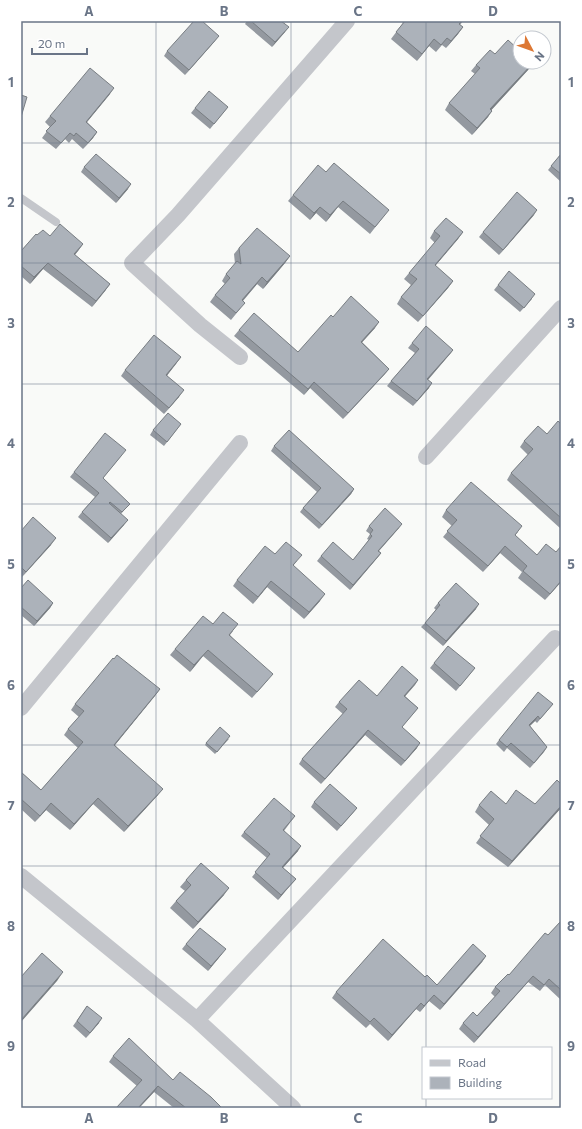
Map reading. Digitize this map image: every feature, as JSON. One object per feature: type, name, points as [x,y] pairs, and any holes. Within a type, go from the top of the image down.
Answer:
[{"type":"street","points":[[240,357],[200,325],[132,263],[178,215],[347,21]]},
{"type":"street","points":[[426,457],[561,308]]},
{"type":"street","points":[[21,708],[240,444]]},
{"type":"street","points":[[197,1020],[555,638]]},
{"type":"street","points":[[21,876],[197,1020],[293,1108]]},
{"type":"lane","points":[[21,198],[56,222]]},
{"type":"building","points":[[194,21],[202,21],[219,36],[189,70],[167,51]]},
{"type":"building","points":[[251,21],[281,21],[289,27],[275,42]]},
{"type":"building","points":[[405,21],[462,21],[459,24],[463,27],[451,41],[447,38],[441,45],[434,39],[422,54],[396,32]]},
{"type":"building","points":[[508,40],[512,44],[512,70],[526,70],[490,109],[492,111],[477,128],[449,103],[480,68],[476,65],[490,50],[495,54]]},
{"type":"building","points":[[90,68],[114,88],[86,122],[97,132],[88,143],[76,133],[74,136],[70,133],[61,143],[46,131],[56,121],[50,116]]},
{"type":"building","points":[[209,91],[228,107],[214,124],[195,108]]},
{"type":"building","points":[[21,95],[27,97],[21,117]]},
{"type":"building","points":[[96,154],[131,184],[119,198],[84,167]]},
{"type":"building","points":[[561,154],[561,174],[551,166]]},
{"type":"building","points":[[334,163],[389,210],[375,227],[343,201],[330,215],[320,207],[314,213],[293,195],[318,165],[326,172]]},
{"type":"building","points":[[517,192],[537,210],[503,250],[483,232]]},
{"type":"building","points":[[446,218],[463,232],[435,265],[453,281],[423,316],[401,297],[417,279],[409,273],[440,236],[434,231]]},
{"type":"building","points":[[60,224],[83,244],[74,254],[110,284],[96,301],[48,263],[34,277],[21,266],[21,251],[36,234],[37,235],[43,230],[50,236]]},
{"type":"building","points":[[257,228],[290,256],[267,282],[262,277],[242,300],[245,303],[236,313],[215,295],[230,278],[226,274],[237,261],[241,264],[239,248]]},
{"type":"building","points":[[509,271],[535,294],[524,308],[498,285]]},
{"type":"building","points":[[351,296],[379,322],[361,342],[389,369],[348,413],[314,382],[308,389],[239,330],[254,313],[298,352],[331,315],[333,317]]},
{"type":"building","points":[[426,326],[453,350],[427,379],[432,383],[417,401],[391,381],[419,349],[412,343]]},
{"type":"building","points":[[154,335],[181,357],[166,375],[184,390],[169,408],[125,370]]},
{"type":"building","points":[[168,413],[181,424],[167,442],[153,430]]},
{"type":"building","points":[[558,421],[561,424],[561,518],[511,473],[533,449],[524,441],[538,426],[547,434]]},
{"type":"building","points":[[289,430],[354,489],[322,525],[303,508],[321,488],[274,446]]},
{"type":"building","points":[[105,433],[126,450],[103,478],[130,504],[122,512],[110,502],[109,503],[128,520],[111,538],[82,512],[99,493],[74,472]]},
{"type":"building","points":[[471,482],[522,526],[515,535],[537,555],[546,544],[556,552],[561,546],[561,581],[550,594],[523,571],[527,566],[505,546],[488,566],[447,531],[457,520],[446,510]]},
{"type":"building","points":[[385,508],[402,524],[378,551],[381,553],[353,585],[321,556],[333,542],[353,560],[372,536],[370,534],[373,530],[369,526]]},
{"type":"building","points":[[33,517],[56,538],[26,572],[21,567],[21,531]]},
{"type":"building","points":[[286,542],[302,555],[293,565],[325,594],[309,612],[271,581],[258,597],[237,580],[265,546],[275,554]]},
{"type":"building","points":[[28,580],[53,603],[37,621],[21,607],[21,588]]},
{"type":"building","points":[[456,583],[479,604],[446,641],[425,623],[440,605],[438,603]]},
{"type":"building","points":[[223,612],[238,624],[229,635],[273,674],[257,692],[208,650],[194,665],[175,649],[203,616],[213,624]]},
{"type":"building","points":[[448,646],[475,668],[460,686],[434,663]]},
{"type":"building","points":[[117,655],[160,689],[114,745],[163,789],[128,826],[98,798],[74,824],[51,803],[40,816],[21,799],[21,772],[41,790],[83,742],[68,729],[84,711],[75,704]]},
{"type":"building","points":[[402,666],[418,680],[404,696],[418,708],[402,727],[420,743],[405,761],[368,730],[325,779],[302,759],[347,709],[339,702],[359,680],[377,696]]},
{"type":"building","points":[[538,692],[553,704],[540,719],[538,716],[529,725],[547,747],[534,763],[511,743],[507,747],[499,740]]},
{"type":"building","points":[[220,727],[230,736],[217,752],[206,743]]},
{"type":"building","points":[[557,780],[561,784],[561,806],[512,861],[480,836],[494,819],[479,805],[491,791],[506,804],[516,790],[535,804]]},
{"type":"building","points":[[330,784],[357,808],[341,826],[314,802]]},
{"type":"building","points":[[274,798],[295,816],[283,830],[301,846],[282,867],[296,879],[281,895],[255,872],[270,854],[244,832]]},
{"type":"building","points":[[201,863],[229,888],[198,922],[176,901],[191,885],[186,880]]},
{"type":"building","points":[[561,921],[561,990],[549,979],[544,985],[533,976],[478,1037],[463,1023],[473,1012],[477,1016],[500,991],[495,987],[508,974],[509,975],[545,933],[548,935]]},
{"type":"building","points":[[200,928],[226,949],[211,966],[186,944]]},
{"type":"building","points":[[383,939],[425,977],[427,975],[437,985],[473,944],[486,956],[444,1004],[434,995],[424,1006],[421,1003],[392,1035],[374,1018],[370,1022],[336,992]]},
{"type":"building","points":[[42,953],[63,972],[21,1020],[21,977]]},
{"type":"building","points":[[87,1006],[102,1018],[90,1033],[77,1021]]},
{"type":"building","points":[[129,1038],[173,1080],[180,1072],[222,1108],[186,1108],[158,1086],[138,1108],[116,1108],[142,1080],[113,1056]]}]
